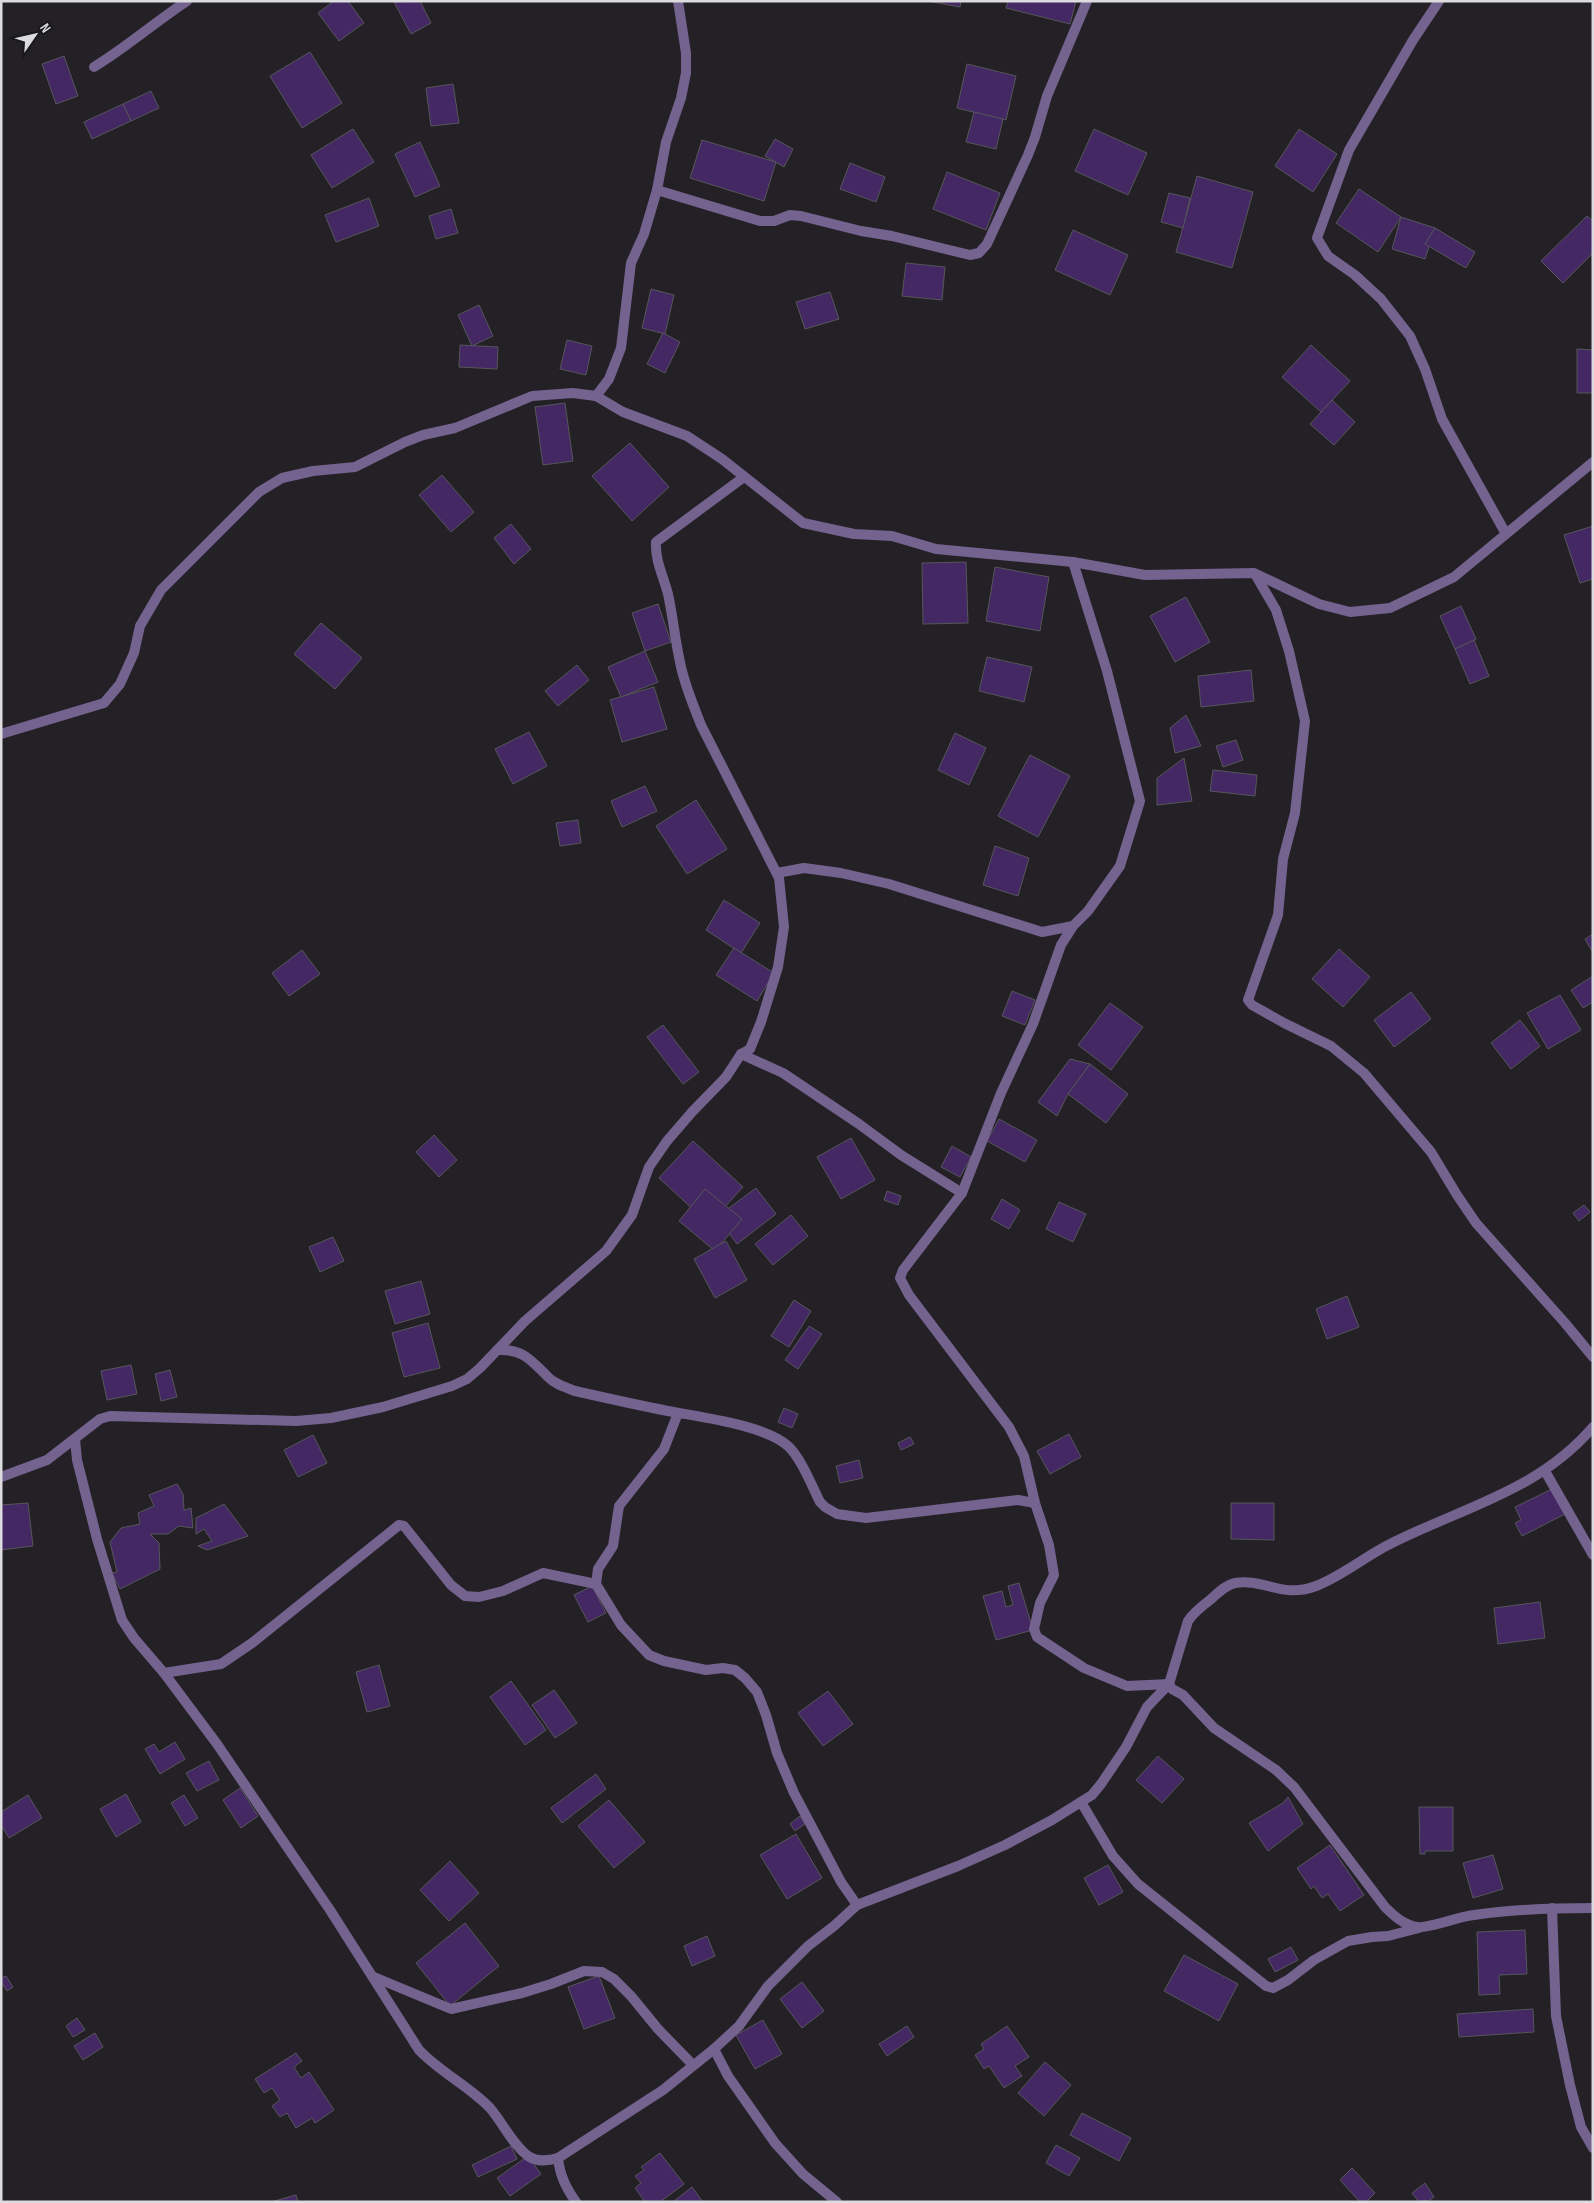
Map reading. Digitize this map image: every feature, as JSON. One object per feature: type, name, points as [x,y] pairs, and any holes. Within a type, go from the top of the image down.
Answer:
[{"type":"street","points":[[94,67],[120,51],[161,18],[187,1]]},
{"type":"street","points":[[596,396],[609,378],[621,348],[631,263],[644,234],[657,190],[666,142],[681,98],[686,73],[686,53],[678,1]]},
{"type":"street","points":[[657,190],[760,221],[774,221],[790,215],[801,216],[970,255],[979,253],[983,250],[994,229],[1028,155],[1047,96],[1087,1]]},
{"type":"street","points":[[1439,1],[1413,40],[1349,150],[1317,238],[1328,256],[1354,275],[1381,299],[1410,336],[1425,369],[1442,419],[1506,534]]},
{"type":"street","points":[[1,734],[104,703],[120,684],[134,653],[140,626],[161,590],[259,492],[282,478],[313,471],[355,467],[422,435],[455,428],[532,396],[573,393],[596,396],[623,412],[687,436],[722,459],[803,523],[854,534],[892,536],[936,549],[1073,562],[1145,575],[1254,573],[1319,604],[1350,612],[1390,608],[1454,577],[1593,462]]},
{"type":"street","points":[[1,1478],[47,1460],[75,1439],[89,1425],[110,1416],[296,1421],[331,1418],[383,1407],[458,1383],[467,1379],[525,1321],[606,1251],[632,1215],[640,1188],[653,1161],[692,1112],[726,1077],[741,1054],[750,1049],[761,1022],[778,967],[784,927],[781,892],[777,873],[751,826],[691,701],[680,663],[667,591],[657,564],[656,552],[656,542],[744,477]]},
{"type":"street","points":[[1073,562],[1107,671],[1140,801],[1120,866],[1088,911],[1073,926],[1061,945],[1033,1024],[1001,1092],[962,1193],[900,1278],[909,1295],[1009,1427],[1024,1456],[1035,1503],[1048,1545],[1054,1575],[1040,1603],[1034,1629],[1038,1637],[1084,1668],[1127,1686],[1169,1684]]},
{"type":"street","points":[[1254,573],[1276,610],[1289,651],[1305,721],[1295,813],[1283,859],[1278,915],[1248,1000],[1252,1005],[1284,1024],[1331,1046],[1364,1073],[1431,1152],[1476,1223],[1566,1323],[1593,1357]]},
{"type":"street","points":[[777,873],[804,868],[841,873],[889,884],[1042,932],[1073,926]]},
{"type":"street","points":[[741,1054],[783,1074],[859,1124],[900,1155],[962,1193]]},
{"type":"street","points":[[497,1350],[509,1350],[520,1353],[535,1362],[546,1376],[555,1383],[575,1391],[729,1422],[758,1431],[788,1446],[796,1455],[820,1502],[836,1514],[876,1517],[1018,1500],[1035,1503]]},
{"type":"street","points":[[678,1413],[664,1449],[619,1506],[613,1546],[598,1569],[596,1584],[621,1625],[649,1654],[664,1661],[706,1670],[723,1668],[735,1670],[757,1692],[766,1715],[776,1753],[794,1793],[841,1882],[857,1905]]},
{"type":"street","points":[[75,1439],[77,1460],[117,1608],[134,1638],[164,1673],[217,1744],[374,1977],[408,2035],[432,2064],[464,2085],[490,2108],[528,2156],[544,2160],[558,2158],[663,2090],[739,2026],[768,1986],[808,1946],[857,1905],[958,1866],[1052,1820],[1081,1802],[1101,1784],[1126,1747],[1147,1707],[1169,1684],[1188,1620],[1194,1612],[1228,1586],[1235,1583],[1255,1584],[1284,1591],[1318,1586],[1380,1549],[1491,1500],[1545,1471],[1593,1427]]},
{"type":"street","points":[[1545,1471],[1593,1555]]},
{"type":"street","points":[[164,1673],[221,1664],[252,1643],[399,1525],[404,1526],[451,1584],[466,1596],[479,1597],[503,1591],[543,1573],[596,1584]]},
{"type":"street","points":[[1169,1684],[1172,1689],[1183,1695],[1214,1728],[1276,1770],[1294,1787],[1385,1907],[1396,1918],[1419,1928]]},
{"type":"street","points":[[1081,1802],[1113,1856],[1138,1884],[1266,1986],[1272,1988],[1280,1985],[1314,1960],[1348,1941],[1388,1936],[1472,1915],[1552,1908],[1593,1908]]},
{"type":"street","points":[[1552,1908],[1556,2016],[1570,2085],[1581,2127],[1593,2148]]},
{"type":"street","points":[[374,1977],[452,2009],[529,1991],[584,1971],[602,1972],[614,1979],[631,1996],[658,2029],[693,2065]]},
{"type":"street","points":[[714,2048],[740,2094],[784,2154],[837,2202]]},
{"type":"street","points":[[558,2158],[566,2188],[576,2202]]},
{"type":"building","points":[[334,1],[348,1],[364,23],[339,41],[318,13]]},
{"type":"building","points":[[420,1],[431,23],[411,34],[394,2]]},
{"type":"building","points":[[928,1],[961,1],[960,7]]},
{"type":"building","points":[[1008,1],[1076,1],[1070,24],[1006,8]]},
{"type":"building","points":[[310,52],[342,103],[302,128],[270,76]]},
{"type":"building","points":[[64,56],[78,96],[56,104],[42,64]]},
{"type":"building","points":[[967,64],[1016,76],[1006,120],[957,108]]},
{"type":"building","points":[[453,84],[459,123],[431,126],[426,88]]},
{"type":"building","points":[[151,91],[159,108],[131,121],[123,104]]},
{"type":"building","points":[[123,104],[131,121],[92,139],[84,122]]},
{"type":"building","points":[[974,112],[1003,119],[996,149],[966,142]]},
{"type":"building","points":[[353,129],[374,162],[332,188],[311,155]]},
{"type":"building","points":[[1094,129],[1147,153],[1128,195],[1075,171]]},
{"type":"building","points":[[1299,129],[1337,154],[1313,192],[1275,166]]},
{"type":"building","points":[[775,139],[793,149],[784,167],[765,156]]},
{"type":"building","points":[[702,140],[776,162],[764,201],[690,178]]},
{"type":"building","points":[[420,142],[440,186],[415,197],[395,154]]},
{"type":"building","points":[[850,163],[885,177],[876,202],[840,189]]},
{"type":"building","points":[[947,172],[1000,193],[986,230],[933,209]]},
{"type":"building","points":[[1197,176],[1253,192],[1232,268],[1176,252]]},
{"type":"building","points":[[1359,189],[1401,217],[1378,252],[1336,223]]},
{"type":"building","points":[[1169,193],[1190,198],[1183,228],[1161,222]]},
{"type":"building","points":[[369,198],[379,226],[336,242],[325,215]]},
{"type":"building","points":[[451,209],[458,233],[436,239],[429,216]]},
{"type":"building","points":[[1587,216],[1593,221],[1593,253],[1563,283],[1541,261]]},
{"type":"building","points":[[1401,217],[1435,228],[1425,259],[1392,249]]},
{"type":"building","points":[[1435,228],[1475,252],[1466,268],[1425,244]]},
{"type":"building","points":[[1073,230],[1128,255],[1110,295],[1055,270]]},
{"type":"building","points":[[906,263],[945,267],[942,300],[902,296]]},
{"type":"building","points":[[651,289],[674,295],[665,334],[642,328]]},
{"type":"building","points":[[830,292],[839,319],[805,329],[796,302]]},
{"type":"building","points":[[479,305],[493,336],[472,346],[458,315]]},
{"type":"building","points":[[663,333],[680,342],[665,373],[647,364]]},
{"type":"building","points":[[567,340],[592,346],[586,375],[560,369]]},
{"type":"building","points":[[460,345],[498,347],[497,369],[459,367]]},
{"type":"building","points":[[1311,345],[1350,381],[1321,412],[1282,377]]},
{"type":"building","points":[[1577,349],[1593,350],[1593,393],[1577,393]]},
{"type":"building","points":[[1332,400],[1355,422],[1334,445],[1310,424]]},
{"type":"building","points":[[565,403],[573,461],[543,465],[535,407]]},
{"type":"building","points":[[630,443],[669,487],[632,521],[592,476]]},
{"type":"building","points":[[442,475],[474,512],[451,532],[419,495]]},
{"type":"building","points":[[511,524],[531,549],[514,564],[494,538]]},
{"type":"building","points":[[1593,526],[1593,579],[1580,583],[1564,535]]},
{"type":"building","points":[[966,562],[968,623],[923,624],[922,563]]},
{"type":"building","points":[[995,567],[1049,577],[1040,631],[986,621]]},
{"type":"building","points":[[1186,597],[1210,642],[1175,662],[1150,616]]},
{"type":"building","points":[[658,604],[671,642],[645,651],[632,613]]},
{"type":"building","points":[[1461,606],[1476,639],[1455,649],[1440,616]]},
{"type":"building","points":[[321,623],[362,658],[335,689],[294,654]]},
{"type":"building","points":[[1474,640],[1489,676],[1470,684],[1455,649]]},
{"type":"building","points":[[645,651],[658,682],[621,697],[608,667]]},
{"type":"building","points":[[987,657],[1032,667],[1024,702],[979,691]]},
{"type":"building","points":[[577,665],[589,680],[558,706],[545,691]]},
{"type":"building","points":[[1251,670],[1254,701],[1201,707],[1198,676]]},
{"type":"building","points":[[654,687],[667,729],[622,742],[610,700]]},
{"type":"building","points":[[1186,715],[1201,746],[1175,753],[1170,728]]},
{"type":"building","points":[[529,732],[547,766],[513,784],[495,749]]},
{"type":"building","points":[[955,733],[986,748],[969,785],[938,770]]},
{"type":"building","points":[[1236,740],[1243,760],[1223,767],[1216,746]]},
{"type":"building","points":[[1030,755],[1070,776],[1038,837],[998,816]]},
{"type":"building","points":[[1184,758],[1192,801],[1157,805],[1157,778]]},
{"type":"building","points":[[1213,770],[1257,775],[1255,796],[1210,791]]},
{"type":"building","points":[[645,786],[657,811],[622,827],[611,801]]},
{"type":"building","points":[[696,800],[727,849],[687,874],[656,826]]},
{"type":"building","points":[[578,820],[581,843],[560,846],[556,823]]},
{"type":"building","points":[[995,846],[1029,858],[1018,896],[983,885]]},
{"type":"building","points":[[724,900],[760,923],[741,953],[706,930]]},
{"type":"building","points":[[1593,934],[1593,953],[1585,939]]},
{"type":"building","points":[[734,948],[774,973],[757,1001],[716,975]]},
{"type":"building","points":[[1339,949],[1370,977],[1343,1007],[1312,979]]},
{"type":"building","points":[[302,950],[320,974],[289,996],[272,973]]},
{"type":"building","points":[[1593,976],[1593,1002],[1583,1008],[1571,990]]},
{"type":"building","points":[[1012,991],[1035,1000],[1025,1025],[1002,1016]]},
{"type":"building","points":[[1411,992],[1431,1019],[1394,1047],[1374,1020]]},
{"type":"building","points":[[1560,995],[1581,1030],[1548,1049],[1527,1013]]},
{"type":"building","points":[[1110,1003],[1143,1027],[1111,1070],[1078,1045]]},
{"type":"building","points":[[1520,1020],[1540,1046],[1511,1069],[1491,1043]]},
{"type":"building","points":[[663,1025],[699,1072],[683,1084],[647,1037]]},
{"type":"building","points":[[1070,1059],[1090,1064],[1068,1094],[1057,1116],[1038,1102]]},
{"type":"building","points":[[1090,1064],[1128,1094],[1106,1123],[1068,1094]]},
{"type":"building","points":[[999,1119],[1037,1140],[1025,1162],[987,1141]]},
{"type":"building","points":[[434,1135],[457,1160],[439,1177],[416,1152]]},
{"type":"building","points":[[851,1138],[875,1180],[841,1199],[817,1157]]},
{"type":"building","points":[[693,1141],[743,1187],[709,1224],[659,1178]]},
{"type":"building","points":[[952,1146],[971,1157],[960,1177],[941,1167]]},
{"type":"building","points":[[756,1188],[776,1214],[737,1244],[717,1217]]},
{"type":"building","points":[[705,1189],[742,1219],[715,1251],[679,1221]]},
{"type":"building","points":[[887,1191],[901,1196],[898,1205],[884,1200]]},
{"type":"building","points":[[1002,1199],[1020,1210],[1009,1229],[991,1219]]},
{"type":"building","points":[[1059,1202],[1086,1214],[1073,1242],[1046,1229]]},
{"type":"building","points":[[1584,1205],[1590,1212],[1579,1221],[1573,1213]]},
{"type":"building","points":[[791,1215],[808,1236],[773,1265],[755,1244]]},
{"type":"building","points":[[333,1237],[344,1261],[320,1272],[309,1247]]},
{"type":"building","points":[[726,1241],[747,1280],[715,1298],[694,1259]]},
{"type":"building","points":[[421,1281],[430,1314],[395,1324],[385,1291]]},
{"type":"building","points":[[1347,1296],[1359,1327],[1327,1339],[1316,1309]]},
{"type":"building","points":[[794,1300],[811,1311],[789,1347],[771,1336]]},
{"type":"building","points":[[428,1323],[440,1368],[404,1377],[392,1333]]},
{"type":"building","points":[[809,1326],[822,1334],[798,1369],[785,1360]]},
{"type":"building","points":[[131,1365],[137,1394],[107,1400],[101,1371]]},
{"type":"building","points":[[170,1370],[177,1397],[161,1401],[155,1374]]},
{"type":"building","points":[[784,1408],[798,1414],[792,1428],[778,1422]]},
{"type":"building","points":[[1069,1434],[1081,1457],[1050,1474],[1037,1451]]},
{"type":"building","points":[[313,1435],[327,1463],[298,1477],[284,1450]]},
{"type":"building","points":[[910,1437],[914,1444],[901,1450],[898,1443]]},
{"type":"building","points":[[859,1460],[863,1478],[840,1483],[836,1466]]},
{"type":"building","points":[[177,1484],[183,1494],[184,1510],[191,1508],[193,1528],[179,1526],[168,1534],[150,1534],[159,1543],[160,1569],[120,1589],[112,1573],[117,1572],[110,1542],[121,1528],[140,1524],[138,1513],[154,1506],[149,1495]]},
{"type":"building","points":[[1552,1489],[1565,1514],[1522,1536],[1515,1523],[1521,1520],[1515,1507]]},
{"type":"building","points":[[28,1503],[33,1546],[1,1550],[1,1505]]},
{"type":"building","points":[[1231,1503],[1274,1503],[1274,1540],[1231,1539]]},
{"type":"building","points":[[224,1504],[248,1536],[207,1550],[198,1546],[212,1541],[204,1529],[196,1534],[196,1518]]},
{"type":"building","points":[[1019,1583],[1033,1630],[996,1640],[983,1596],[1002,1591],[1006,1607],[1013,1605],[1008,1586]]},
{"type":"building","points":[[592,1586],[606,1613],[588,1622],[574,1595]]},
{"type":"building","points":[[1540,1602],[1545,1638],[1498,1644],[1494,1608]]},
{"type":"building","points":[[379,1665],[390,1706],[367,1712],[356,1672]]},
{"type":"building","points":[[511,1681],[546,1730],[525,1745],[490,1697]]},
{"type":"building","points":[[554,1690],[577,1723],[555,1738],[532,1705]]},
{"type":"building","points":[[828,1691],[853,1724],[823,1746],[798,1713]]},
{"type":"building","points":[[175,1742],[185,1759],[160,1774],[145,1749],[154,1744],[159,1752]]},
{"type":"building","points":[[1158,1756],[1184,1779],[1162,1803],[1136,1780]]},
{"type":"building","points":[[209,1761],[219,1780],[197,1791],[186,1773]]},
{"type":"building","points":[[596,1774],[606,1789],[562,1823],[551,1808]]},
{"type":"building","points":[[240,1788],[258,1816],[241,1828],[223,1800]]},
{"type":"building","points":[[126,1794],[141,1822],[116,1837],[100,1809]]},
{"type":"building","points":[[28,1795],[42,1818],[9,1838],[1,1825],[1,1812]]},
{"type":"building","points":[[184,1795],[198,1818],[185,1826],[171,1803]]},
{"type":"building","points":[[1288,1797],[1303,1824],[1268,1851],[1249,1823],[1283,1803]]},
{"type":"building","points":[[609,1800],[645,1842],[614,1868],[578,1826]]},
{"type":"building","points":[[1419,1807],[1453,1807],[1453,1851],[1425,1851],[1425,1854],[1420,1854]]},
{"type":"building","points":[[800,1816],[805,1824],[795,1831],[790,1824]]},
{"type":"building","points":[[796,1834],[822,1878],[787,1899],[760,1855]]},
{"type":"building","points":[[1330,1845],[1364,1895],[1340,1911],[1328,1894],[1322,1898],[1314,1886],[1311,1889],[1297,1868]]},
{"type":"building","points":[[1493,1855],[1503,1889],[1473,1898],[1463,1863]]},
{"type":"building","points":[[450,1861],[479,1893],[449,1921],[420,1890]]},
{"type":"building","points":[[1108,1865],[1123,1892],[1099,1905],[1084,1878]]},
{"type":"building","points":[[465,1923],[499,1966],[450,2006],[416,1963]]},
{"type":"building","points":[[1525,1930],[1527,1974],[1499,1975],[1500,1994],[1479,1995],[1477,1932]]},
{"type":"building","points":[[707,1936],[715,1956],[692,1966],[684,1946]]},
{"type":"building","points":[[1291,1947],[1298,1960],[1275,1972],[1268,1959]]},
{"type":"building","points":[[1184,1955],[1238,1984],[1219,2021],[1164,1991]]},
{"type":"building","points":[[6,1976],[13,1987],[7,1991],[1,1981],[1,1978]]},
{"type":"building","points":[[599,1976],[615,2018],[584,2029],[568,1987]]},
{"type":"building","points":[[802,1982],[824,2011],[802,2028],[780,1999]]},
{"type":"building","points":[[1533,2009],[1534,2032],[1459,2037],[1457,2014]]},
{"type":"building","points":[[77,2018],[85,2030],[73,2037],[66,2026]]},
{"type":"building","points":[[763,2020],[782,2054],[755,2069],[736,2035]]},
{"type":"building","points":[[907,2026],[914,2037],[887,2056],[879,2044]]},
{"type":"building","points":[[1007,2026],[1029,2057],[1015,2066],[1022,2076],[1004,2088],[989,2066],[984,2069],[975,2055],[984,2049],[981,2044]]},
{"type":"building","points":[[95,2033],[103,2047],[83,2060],[74,2046]]},
{"type":"building","points":[[296,2053],[302,2061],[294,2067],[301,2078],[309,2072],[334,2110],[315,2123],[312,2118],[296,2128],[287,2113],[280,2117],[272,2106],[280,2100],[272,2088],[264,2093],[255,2079]]},
{"type":"building","points":[[1045,2062],[1071,2085],[1044,2116],[1018,2093]]},
{"type":"building","points":[[1082,2113],[1131,2138],[1119,2161],[1070,2135]]},
{"type":"building","points":[[1056,2145],[1080,2158],[1069,2176],[1046,2163]]},
{"type":"building","points":[[511,2146],[517,2159],[478,2177],[472,2165]]},
{"type":"building","points":[[660,2153],[684,2184],[660,2202],[645,2202],[635,2188],[641,2183],[635,2176],[644,2170],[641,2167]]},
{"type":"building","points":[[528,2156],[541,2174],[510,2196],[497,2178]]},
{"type":"building","points":[[1352,2168],[1375,2193],[1366,2202],[1360,2202],[1340,2180]]},
{"type":"building","points":[[1425,2183],[1434,2197],[1427,2202],[1426,2200],[1419,2202],[1412,2193]]},
{"type":"building","points":[[692,2187],[703,2202],[673,2202]]},
{"type":"building","points":[[296,2195],[298,2202],[271,2202]]}]
